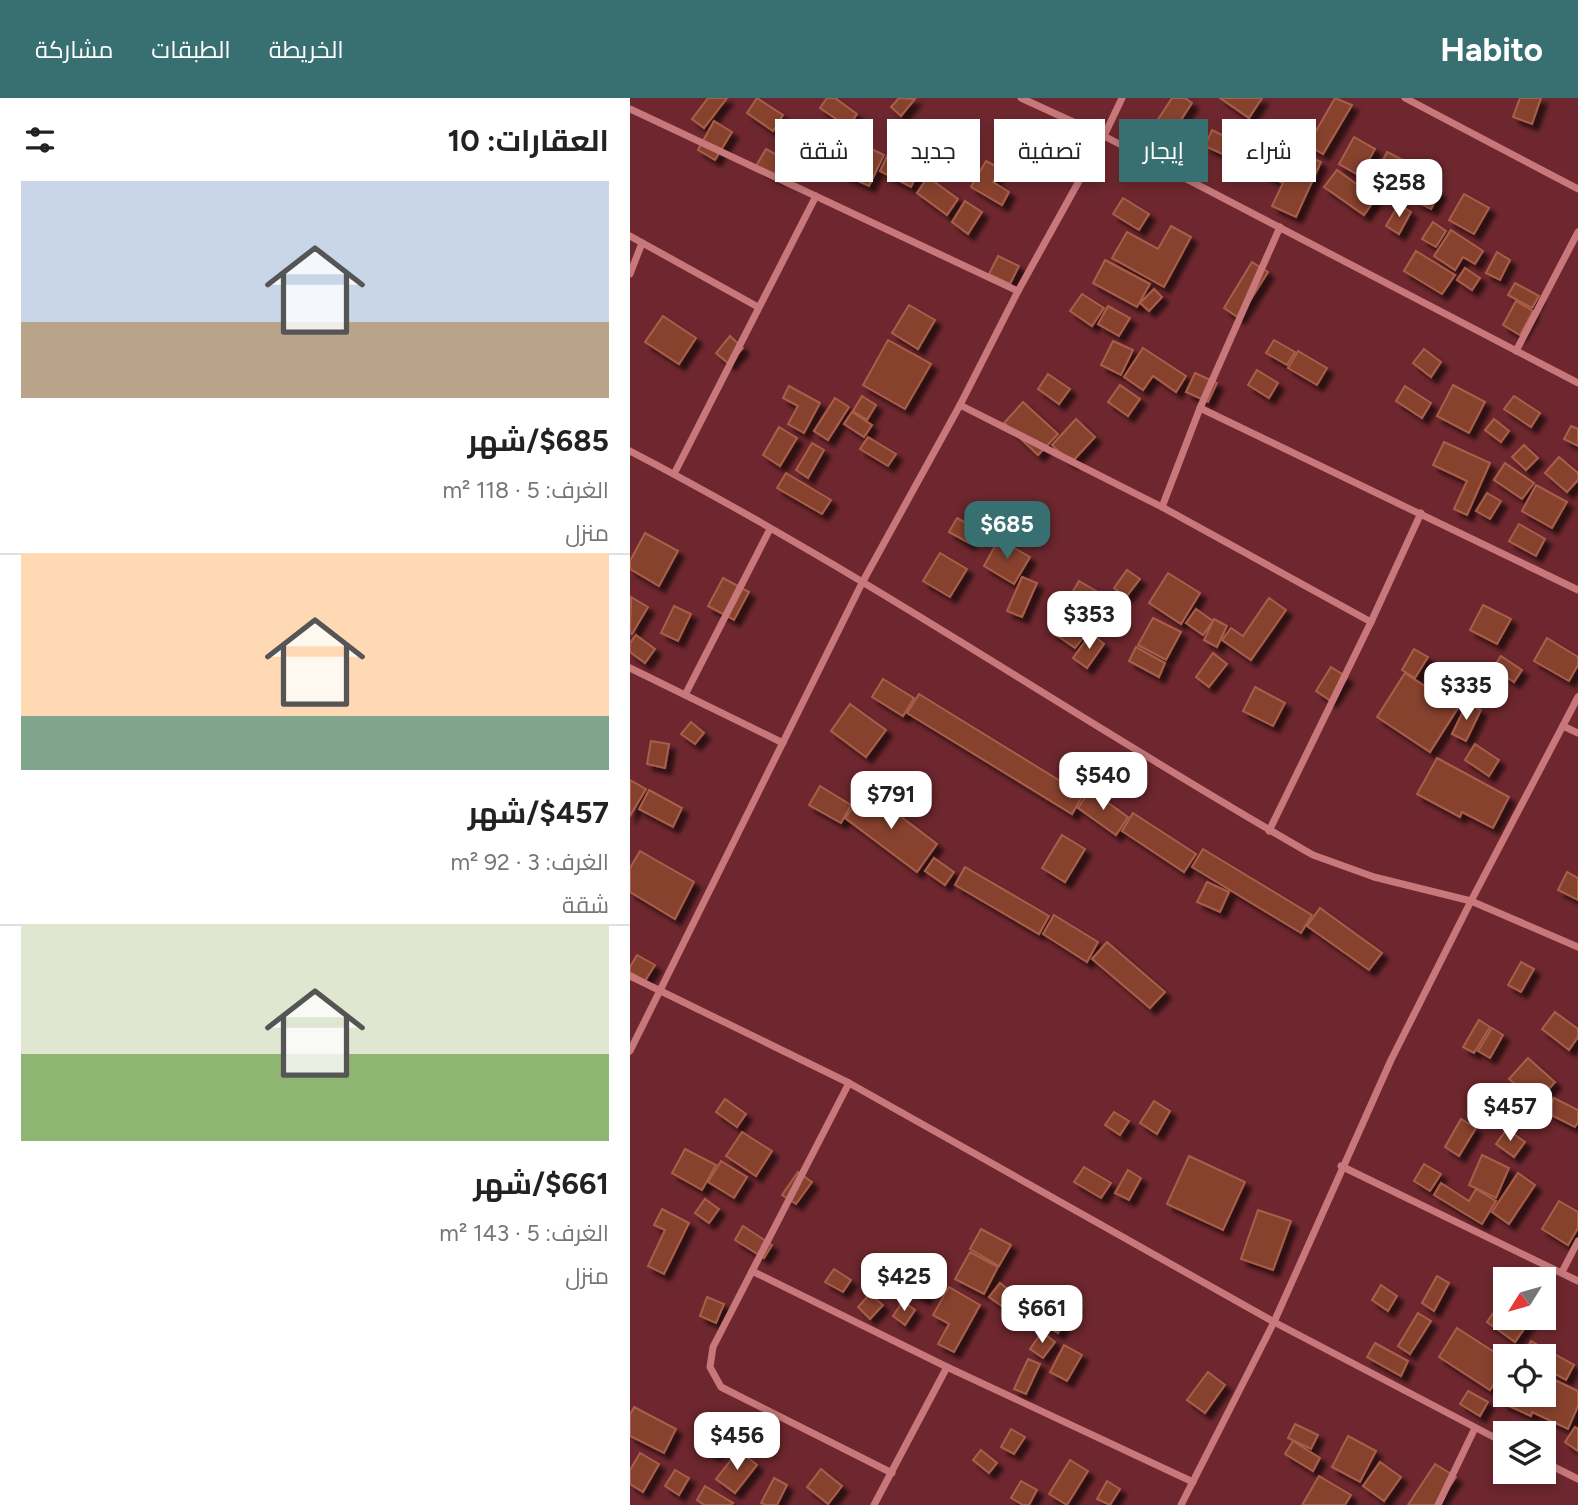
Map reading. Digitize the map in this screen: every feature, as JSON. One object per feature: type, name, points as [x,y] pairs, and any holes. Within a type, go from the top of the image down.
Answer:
[{"type":"street","points":[[1021,98],[1067,119]]},
{"type":"street","points":[[1105,134],[1122,98]]},
{"type":"street","points":[[1405,98],[1578,189]]},
{"type":"street","points":[[630,109],[1018,291]]},
{"type":"street","points":[[1105,137],[1578,383]]},
{"type":"street","points":[[630,1051],[862,583],[1078,182]]},
{"type":"street","points":[[674,474],[816,196]]},
{"type":"street","points":[[1162,507],[1200,408],[1280,228]]},
{"type":"street","points":[[1516,351],[1578,232]]},
{"type":"street","points":[[630,236],[758,307]]},
{"type":"street","points":[[630,274],[642,243]]},
{"type":"street","points":[[960,405],[1162,507],[1371,622]]},
{"type":"street","points":[[1200,408],[1578,590]]},
{"type":"street","points":[[630,451],[862,583],[1312,855],[1362,873],[1471,901],[1578,947]]},
{"type":"street","points":[[1269,831],[1421,513]]},
{"type":"street","points":[[685,695],[770,529]]},
{"type":"street","points":[[630,668],[783,743]]},
{"type":"street","points":[[1181,1505],[1274,1322],[1341,1166],[1391,1060],[1578,697]]},
{"type":"street","points":[[1563,726],[1578,733]]},
{"type":"street","points":[[630,976],[849,1083],[1274,1322],[1493,1437]]},
{"type":"street","points":[[849,1083],[713,1347],[710,1367],[721,1387],[892,1473]]},
{"type":"street","points":[[1341,1166],[1578,1281]]},
{"type":"street","points":[[1562,1272],[1578,1241]]},
{"type":"street","points":[[752,1271],[947,1367],[1193,1482]]},
{"type":"street","points":[[874,1505],[947,1367]]},
{"type":"street","points":[[1438,1505],[1475,1428]]},
{"type":"street","points":[[1556,1468],[1578,1479]]},
{"type":"building","points":[[708,98],[727,98],[704,128],[692,119]]},
{"type":"building","points":[[757,98],[783,115],[780,119],[775,119],[773,131],[747,113]]},
{"type":"building","points":[[827,98],[835,98],[857,114],[854,119],[836,119],[820,108]]},
{"type":"building","points":[[899,98],[915,99],[901,116],[891,107]]},
{"type":"building","points":[[1172,98],[1185,98],[1192,103],[1182,119],[1158,119]]},
{"type":"building","points":[[1220,98],[1262,98],[1249,118]]},
{"type":"building","points":[[1335,98],[1352,105],[1323,154],[1316,150],[1316,131]]},
{"type":"building","points":[[1520,98],[1541,98],[1532,124],[1513,117]]},
{"type":"building","points":[[714,121],[732,132],[715,160],[698,150]]},
{"type":"building","points":[[1212,130],[1222,135],[1222,154],[1208,147]]},
{"type":"building","points":[[1354,137],[1375,149],[1360,176],[1339,164]]},
{"type":"building","points":[[766,149],[775,154],[775,177],[756,166]]},
{"type":"building","points":[[873,150],[884,155],[873,178]]},
{"type":"building","points":[[1387,152],[1415,166],[1400,193],[1374,178]]},
{"type":"building","points":[[887,156],[887,175],[880,171]]},
{"type":"building","points":[[1316,160],[1321,162],[1316,173]]},
{"type":"building","points":[[986,161],[994,165],[993,182],[1009,192],[1002,205],[971,187],[974,182],[980,182],[980,171]]},
{"type":"building","points":[[1337,170],[1376,198],[1364,215],[1324,187]]},
{"type":"building","points":[[925,182],[935,182],[958,199],[947,215],[917,193]]},
{"type":"building","points":[[1281,182],[1312,182],[1296,217],[1272,206],[1283,183]]},
{"type":"building","points":[[1427,185],[1440,192],[1431,209],[1417,202]]},
{"type":"building","points":[[1464,194],[1489,208],[1474,234],[1449,220]]},
{"type":"building","points":[[1123,198],[1149,214],[1139,230],[1113,214]]},
{"type":"building","points":[[965,201],[982,212],[968,234],[952,222]]},
{"type":"building","points":[[1399,204],[1411,212],[1399,234],[1386,226]]},
{"type":"building","points":[[1433,222],[1446,231],[1436,247],[1422,239]]},
{"type":"building","points":[[1171,226],[1191,237],[1164,287],[1112,258],[1127,232],[1158,249]]},
{"type":"building","points":[[1451,230],[1483,251],[1475,264],[1463,257],[1455,270],[1434,256]]},
{"type":"building","points":[[1416,251],[1455,275],[1442,294],[1404,271]]},
{"type":"building","points":[[1497,252],[1510,260],[1500,280],[1486,273]]},
{"type":"building","points":[[998,256],[1019,266],[1010,284],[989,274]]},
{"type":"building","points":[[1105,260],[1150,284],[1137,307],[1093,283]]},
{"type":"building","points":[[1252,262],[1268,272],[1239,318],[1224,308]]},
{"type":"building","points":[[1465,268],[1480,278],[1472,290],[1457,280]]},
{"type":"building","points":[[1515,283],[1539,296],[1532,308],[1508,295]]},
{"type":"building","points":[[1154,289],[1162,297],[1149,311],[1140,303]]},
{"type":"building","points":[[1082,294],[1104,308],[1092,326],[1070,311]]},
{"type":"building","points":[[1516,301],[1533,311],[1520,335],[1503,325]]},
{"type":"building","points":[[909,305],[935,320],[918,349],[892,333]]},
{"type":"building","points":[[1108,306],[1130,318],[1119,336],[1098,324]]},
{"type":"building","points":[[663,316],[696,338],[679,364],[645,342]]},
{"type":"building","points":[[730,336],[743,348],[729,364],[716,353]]},
{"type":"building","points":[[888,340],[931,364],[905,409],[863,385]]},
{"type":"building","points":[[1274,340],[1295,352],[1287,365],[1266,353]]},
{"type":"building","points":[[1113,341],[1133,350],[1121,375],[1101,365]]},
{"type":"building","points":[[1143,348],[1186,376],[1176,392],[1153,376],[1143,390],[1124,377]]},
{"type":"building","points":[[1424,349],[1441,362],[1431,377],[1413,363]]},
{"type":"building","points":[[1298,351],[1327,368],[1317,385],[1288,368]]},
{"type":"building","points":[[1257,370],[1278,383],[1269,398],[1248,385]]},
{"type":"building","points":[[1195,373],[1217,383],[1208,402],[1186,392]]},
{"type":"building","points":[[1048,374],[1070,389],[1059,404],[1038,389]]},
{"type":"building","points":[[1120,385],[1140,399],[1128,416],[1108,402]]},
{"type":"building","points":[[1453,385],[1485,402],[1469,433],[1437,416]]},
{"type":"building","points":[[789,386],[820,403],[804,433],[788,424],[798,406],[783,398]]},
{"type":"building","points":[[1405,386],[1431,403],[1422,418],[1396,401]]},
{"type":"building","points":[[862,396],[876,405],[867,420],[853,411]]},
{"type":"building","points":[[1514,396],[1540,413],[1531,427],[1504,409]]},
{"type":"building","points":[[835,398],[849,407],[828,440],[814,431]]},
{"type":"building","points":[[1023,402],[1058,434],[1038,455],[1004,423]]},
{"type":"building","points":[[852,412],[872,425],[864,437],[844,424]]},
{"type":"building","points":[[1076,419],[1095,437],[1071,463],[1052,445]]},
{"type":"building","points":[[1494,419],[1509,431],[1501,442],[1485,430]]},
{"type":"building","points":[[1571,426],[1578,429],[1578,446],[1564,439]]},
{"type":"building","points":[[779,427],[797,438],[780,466],[763,455]]},
{"type":"building","points":[[868,437],[896,454],[888,466],[860,449]]},
{"type":"building","points":[[1444,442],[1490,463],[1467,515],[1454,509],[1467,481],[1433,465]]},
{"type":"building","points":[[812,443],[824,450],[808,478],[796,470]]},
{"type":"building","points":[[1524,445],[1538,458],[1526,470],[1512,457]]},
{"type":"building","points":[[1559,457],[1578,473],[1578,480],[1567,492],[1545,473]]},
{"type":"building","points":[[1505,463],[1534,483],[1522,499],[1494,480]]},
{"type":"building","points":[[786,473],[831,500],[822,514],[777,488]]},
{"type":"building","points":[[1536,485],[1567,502],[1552,528],[1522,511]]},
{"type":"building","points":[[1487,493],[1501,501],[1490,519],[1476,511]]},
{"type":"building","points":[[957,518],[977,529],[969,543],[949,532]]},
{"type":"building","points":[[1519,524],[1545,539],[1536,556],[1509,541]]},
{"type":"building","points":[[645,533],[678,551],[659,586],[630,569],[630,561]]},
{"type":"building","points":[[999,539],[1030,557],[1014,584],[984,566]]},
{"type":"building","points":[[940,553],[967,569],[950,597],[923,581]]},
{"type":"building","points":[[1127,570],[1140,579],[1126,597],[1114,588]]},
{"type":"building","points":[[1168,573],[1200,593],[1181,624],[1149,603]]},
{"type":"building","points":[[1022,577],[1037,583],[1022,617],[1007,611]]},
{"type":"building","points":[[723,578],[749,592],[734,620],[708,606]]},
{"type":"building","points":[[1079,581],[1105,596],[1089,624],[1062,609]]},
{"type":"building","points":[[631,597],[648,607],[632,634],[630,633]]},
{"type":"building","points":[[1269,598],[1286,610],[1251,660],[1222,640],[1231,628],[1243,636]]},
{"type":"building","points":[[1483,605],[1511,619],[1497,644],[1470,630]]},
{"type":"building","points":[[674,606],[691,614],[678,641],[661,633]]},
{"type":"building","points":[[1196,609],[1213,621],[1203,635],[1186,623]]},
{"type":"building","points":[[1062,618],[1086,634],[1075,648],[1052,632]]},
{"type":"building","points":[[1153,618],[1181,632],[1166,660],[1138,645]]},
{"type":"building","points":[[1214,619],[1227,626],[1217,647],[1204,640]]},
{"type":"building","points":[[1091,633],[1104,644],[1087,668],[1073,658]]},
{"type":"building","points":[[636,635],[655,649],[645,663],[630,652],[630,643]]},
{"type":"building","points":[[1547,638],[1578,657],[1578,665],[1569,681],[1534,661]]},
{"type":"building","points":[[1136,647],[1165,663],[1159,677],[1129,661]]},
{"type":"building","points":[[1414,649],[1428,657],[1415,678],[1402,670]]},
{"type":"building","points":[[1213,653],[1227,664],[1209,687],[1196,677]]},
{"type":"building","points":[[1501,656],[1522,670],[1514,682],[1493,668]]},
{"type":"building","points":[[1331,667],[1347,677],[1331,701],[1316,691]]},
{"type":"building","points":[[1405,673],[1458,708],[1430,752],[1377,717]]},
{"type":"building","points":[[883,679],[914,698],[903,716],[872,697]]},
{"type":"building","points":[[1255,687],[1285,703],[1273,726],[1243,711]]},
{"type":"building","points":[[919,694],[1083,795],[1072,814],[907,713]]},
{"type":"building","points":[[1467,703],[1481,710],[1466,741],[1452,734]]},
{"type":"building","points":[[850,704],[886,730],[866,757],[831,731]]},
{"type":"building","points":[[691,722],[704,733],[695,744],[681,734]]},
{"type":"building","points":[[651,741],[669,744],[665,768],[647,764]]},
{"type":"building","points":[[1475,744],[1499,760],[1489,776],[1465,760]]},
{"type":"building","points":[[1437,758],[1509,797],[1493,828],[1462,812],[1460,817],[1417,794]]},
{"type":"building","points":[[630,780],[646,789],[630,816]]},
{"type":"building","points":[[820,786],[851,805],[841,823],[809,805]]},
{"type":"building","points":[[649,790],[682,808],[673,827],[639,809]]},
{"type":"building","points":[[866,790],[937,844],[917,872],[845,818]]},
{"type":"building","points":[[1090,790],[1128,817],[1116,835],[1078,808]]},
{"type":"building","points":[[1133,813],[1196,854],[1184,872],[1122,831]]},
{"type":"building","points":[[1062,835],[1085,849],[1065,882],[1042,868]]},
{"type":"building","points":[[1203,849],[1312,915],[1301,933],[1192,867]]},
{"type":"building","points":[[640,851],[694,882],[675,919],[630,892],[630,868]]},
{"type":"building","points":[[934,858],[954,872],[945,885],[925,871]]},
{"type":"building","points":[[965,867],[1049,916],[1039,934],[955,885]]},
{"type":"building","points":[[1567,872],[1578,878],[1578,900],[1558,890]]},
{"type":"building","points":[[1207,882],[1229,892],[1220,912],[1197,902]]},
{"type":"building","points":[[1320,908],[1382,953],[1369,970],[1307,926]]},
{"type":"building","points":[[1054,915],[1098,942],[1087,962],[1043,934]]},
{"type":"building","points":[[1107,942],[1165,992],[1150,1008],[1092,959]]},
{"type":"building","points":[[637,955],[655,965],[645,981],[630,972]]},
{"type":"building","points":[[1521,962],[1534,969],[1521,992],[1508,985]]},
{"type":"building","points":[[1555,1012],[1578,1029],[1578,1037],[1569,1050],[1542,1029]]},
{"type":"building","points":[[1479,1020],[1490,1027],[1474,1053],[1463,1047]]},
{"type":"building","points":[[1492,1028],[1503,1035],[1490,1058],[1478,1051]]},
{"type":"building","points":[[1528,1058],[1555,1082],[1537,1103],[1509,1079]]},
{"type":"building","points":[[1554,1098],[1578,1110],[1575,1127],[1547,1113]]},
{"type":"building","points":[[725,1099],[746,1114],[737,1127],[716,1112]]},
{"type":"building","points":[[1154,1101],[1170,1111],[1157,1134],[1140,1123]]},
{"type":"building","points":[[1114,1112],[1129,1121],[1120,1135],[1105,1125]]},
{"type":"building","points":[[1461,1119],[1476,1128],[1459,1156],[1445,1147]]},
{"type":"building","points":[[1507,1129],[1525,1142],[1514,1157],[1496,1144]]},
{"type":"building","points":[[742,1132],[772,1151],[756,1176],[726,1156]]},
{"type":"building","points":[[685,1149],[716,1165],[702,1190],[672,1173]]},
{"type":"building","points":[[1482,1155],[1509,1168],[1496,1198],[1469,1185]]},
{"type":"building","points":[[1189,1156],[1245,1182],[1223,1230],[1167,1204]]},
{"type":"building","points":[[721,1161],[747,1177],[734,1198],[708,1182]]},
{"type":"building","points":[[1424,1164],[1441,1174],[1430,1191],[1414,1181]]},
{"type":"building","points":[[1084,1167],[1111,1183],[1101,1198],[1074,1182]]},
{"type":"building","points":[[1128,1170],[1141,1178],[1129,1200],[1115,1193]]},
{"type":"building","points":[[798,1172],[812,1182],[796,1204],[782,1195]]},
{"type":"building","points":[[1518,1173],[1535,1185],[1509,1224],[1492,1212]]},
{"type":"building","points":[[1441,1183],[1469,1201],[1476,1189],[1496,1201],[1482,1224],[1434,1195]]},
{"type":"building","points":[[705,1199],[719,1209],[709,1223],[695,1213]]},
{"type":"building","points":[[1559,1201],[1578,1212],[1578,1228],[1568,1245],[1542,1229]]},
{"type":"building","points":[[662,1209],[689,1223],[664,1274],[648,1266],[665,1230],[654,1225]]},
{"type":"building","points":[[1258,1210],[1291,1221],[1273,1270],[1241,1259]]},
{"type":"building","points":[[743,1226],[772,1245],[764,1258],[735,1240]]},
{"type":"building","points":[[981,1229],[1011,1245],[999,1266],[970,1249]]},
{"type":"building","points":[[970,1252],[998,1267],[984,1294],[955,1279]]},
{"type":"building","points":[[906,1267],[933,1282],[924,1298],[898,1283]]},
{"type":"building","points":[[834,1269],[851,1280],[843,1292],[825,1282]]},
{"type":"building","points":[[1437,1276],[1449,1283],[1434,1311],[1422,1303]]},
{"type":"building","points":[[1000,1283],[1015,1295],[1006,1309],[989,1297]]},
{"type":"building","points":[[1381,1285],[1397,1296],[1388,1311],[1372,1300]]},
{"type":"building","points":[[949,1287],[980,1305],[954,1352],[938,1344],[949,1324],[933,1315]]},
{"type":"building","points":[[1051,1289],[1076,1306],[1058,1333],[1033,1316]]},
{"type":"building","points":[[870,1294],[883,1305],[870,1319],[858,1307]]},
{"type":"building","points":[[1020,1294],[1034,1304],[1023,1320],[1009,1310]]},
{"type":"building","points":[[707,1297],[724,1304],[716,1323],[700,1316]]},
{"type":"building","points":[[903,1301],[915,1310],[905,1325],[893,1316]]},
{"type":"building","points":[[1418,1313],[1431,1321],[1410,1354],[1398,1346]]},
{"type":"building","points":[[1493,1313],[1493,1326],[1487,1322]]},
{"type":"building","points":[[1457,1328],[1493,1351],[1493,1385],[1490,1390],[1439,1357]]},
{"type":"building","points":[[1498,1330],[1523,1330],[1515,1342]]},
{"type":"building","points":[[1042,1332],[1055,1342],[1043,1358],[1030,1349]]},
{"type":"building","points":[[1375,1343],[1408,1361],[1401,1376],[1367,1357]]},
{"type":"building","points":[[1064,1345],[1082,1355],[1067,1381],[1050,1372]]},
{"type":"building","points":[[1556,1355],[1574,1365],[1566,1380],[1556,1375]]},
{"type":"building","points":[[1028,1359],[1040,1364],[1026,1394],[1014,1389]]},
{"type":"building","points":[[1208,1372],[1225,1385],[1205,1413],[1187,1400]]},
{"type":"building","points":[[1556,1381],[1578,1391],[1578,1406],[1568,1429],[1556,1421],[1532,1412],[1531,1416],[1511,1407],[1556,1407]]},
{"type":"building","points":[[1468,1391],[1488,1402],[1480,1416],[1460,1404]]},
{"type":"building","points":[[634,1407],[676,1429],[664,1453],[630,1436],[630,1415]]},
{"type":"building","points":[[1295,1424],[1318,1435],[1311,1449],[1288,1438]]},
{"type":"building","points":[[714,1426],[728,1435],[715,1455],[701,1446]]},
{"type":"building","points":[[1575,1427],[1578,1429],[1578,1451],[1565,1442]]},
{"type":"building","points":[[1011,1429],[1025,1437],[1014,1454],[1001,1447]]},
{"type":"building","points":[[1348,1436],[1376,1451],[1360,1482],[1332,1467]]},
{"type":"building","points":[[1293,1441],[1320,1458],[1313,1471],[1285,1454]]},
{"type":"building","points":[[739,1450],[757,1465],[735,1493],[716,1479]]},
{"type":"building","points":[[981,1450],[997,1463],[989,1473],[973,1460]]},
{"type":"building","points":[[640,1453],[659,1464],[643,1492],[630,1484],[630,1470]]},
{"type":"building","points":[[1070,1460],[1088,1471],[1067,1505],[1049,1494]]},
{"type":"building","points":[[1380,1462],[1401,1477],[1384,1501],[1363,1486]]},
{"type":"building","points":[[1435,1464],[1456,1477],[1437,1505],[1408,1505]]},
{"type":"building","points":[[821,1469],[842,1486],[828,1504],[807,1487]]},
{"type":"building","points":[[675,1470],[689,1478],[679,1495],[665,1486]]},
{"type":"building","points":[[1319,1476],[1351,1495],[1345,1505],[1302,1505]]},
{"type":"building","points":[[774,1478],[787,1485],[777,1505],[761,1503]]},
{"type":"building","points":[[1021,1481],[1037,1490],[1029,1505],[1023,1505],[1011,1498]]},
{"type":"building","points":[[1107,1481],[1120,1489],[1110,1505],[1097,1499]]},
{"type":"building","points":[[705,1486],[733,1503],[704,1505],[697,1500]]}]
